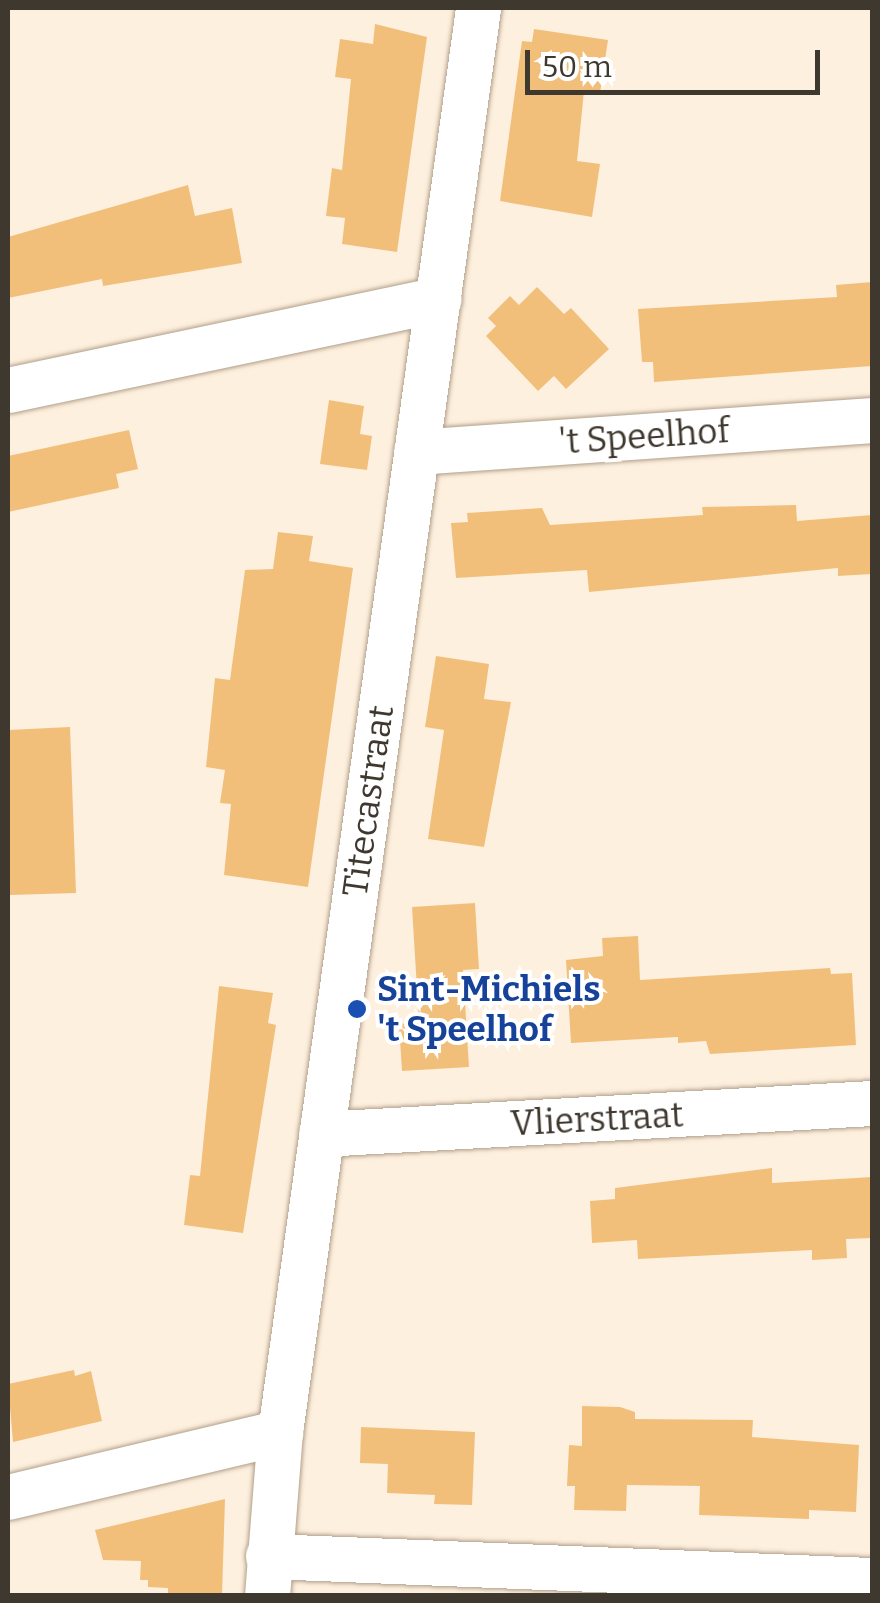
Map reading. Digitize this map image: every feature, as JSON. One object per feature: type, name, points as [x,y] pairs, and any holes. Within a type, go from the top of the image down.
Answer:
[{"type":"street","name":"Titecastraat","points":[[267,1576],[280,1432],[478,8]]},
{"type":"street","points":[[8,390],[438,299]]},
{"type":"street","name":"'t Speelhof","points":[[416,452],[872,420]]},
{"type":"street","name":"Vlierstraat","points":[[321,1134],[872,1103]]},
{"type":"street","points":[[8,1497],[280,1432]]},
{"type":"street","points":[[267,1576],[872,1580]]},
{"type":"building","points":[[375,24],[427,37],[397,252],[342,244],[345,218],[326,216],[332,168],[342,170],[351,79],[335,77],[340,39],[373,44]]},
{"type":"building","points":[[534,29],[608,40],[600,93],[584,91],[577,161],[600,164],[592,217],[500,201],[522,41],[532,42]]},
{"type":"building","points":[[188,185],[195,216],[232,208],[242,263],[103,286],[102,279],[8,298],[8,237]]},
{"type":"building","points":[[872,282],[872,366],[654,382],[653,362],[642,362],[638,309],[837,297],[836,285]]},
{"type":"building","points":[[537,287],[564,314],[571,308],[609,349],[566,389],[554,376],[538,391],[486,336],[496,326],[488,318],[510,296],[519,305]]},
{"type":"building","points":[[329,400],[364,406],[360,434],[372,436],[367,470],[320,464]]},
{"type":"building","points":[[129,430],[138,469],[116,474],[119,488],[8,512],[8,456]]},
{"type":"building","points":[[796,505],[797,521],[872,515],[872,574],[838,576],[838,568],[589,592],[587,570],[456,578],[451,523],[468,522],[467,513],[542,508],[550,525],[703,515],[702,507]]},
{"type":"building","points":[[278,532],[313,536],[309,561],[353,568],[308,887],[224,875],[231,804],[220,803],[225,770],[206,767],[215,678],[230,680],[245,570],[273,569]]},
{"type":"building","points":[[436,656],[489,664],[484,699],[511,702],[484,847],[428,839],[444,730],[425,727]]},
{"type":"building","points":[[70,727],[76,893],[10,895],[8,730]]},
{"type":"building","points":[[475,903],[479,969],[463,970],[469,1067],[402,1071],[399,1024],[419,1022],[412,907]]},
{"type":"building","points":[[638,936],[640,980],[830,968],[831,974],[852,973],[856,1045],[710,1054],[706,1041],[678,1043],[678,1037],[571,1043],[566,960],[603,956],[602,938]]},
{"type":"building","points":[[219,986],[273,993],[268,1023],[276,1025],[243,1233],[184,1225],[190,1175],[200,1176]]},
{"type":"building","points":[[772,1168],[772,1183],[872,1177],[872,1238],[846,1239],[847,1258],[812,1260],[812,1250],[638,1259],[637,1240],[592,1243],[590,1201],[615,1199],[615,1188]]},
{"type":"building","points":[[74,1370],[75,1376],[91,1371],[102,1421],[13,1442],[8,1384]]},
{"type":"building","points":[[582,1406],[620,1407],[635,1412],[635,1419],[753,1420],[752,1437],[859,1445],[856,1512],[809,1510],[809,1519],[699,1515],[700,1486],[627,1485],[626,1511],[574,1510],[575,1486],[567,1486],[569,1445],[582,1446]]},
{"type":"building","points":[[361,1427],[475,1432],[472,1505],[434,1504],[435,1495],[387,1493],[388,1464],[360,1463]]},
{"type":"building","points":[[225,1499],[222,1596],[168,1596],[168,1588],[148,1587],[148,1580],[140,1580],[141,1561],[103,1560],[95,1530]]},
{"type":"place","name":"Sint-Michiels 't Speelhof","points":[[357,1009]]}]
